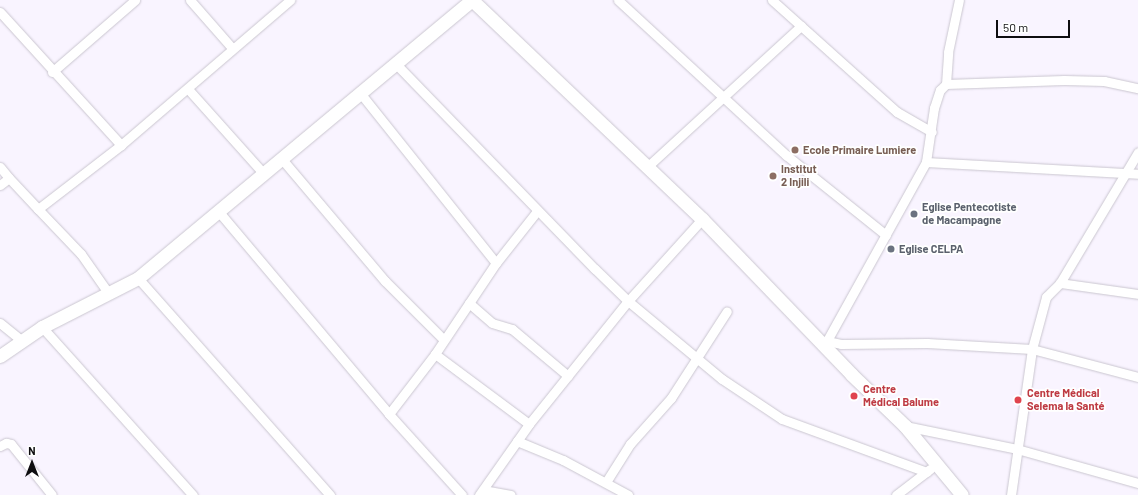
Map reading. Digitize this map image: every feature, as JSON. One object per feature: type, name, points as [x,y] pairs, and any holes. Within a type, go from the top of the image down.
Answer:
[{"type":"street","points":[[52,72],[136,0]]},
{"type":"street","points":[[190,0],[232,48]]},
{"type":"street","points":[[38,209],[121,145],[232,48],[290,0]]},
{"type":"street","points":[[0,356],[21,340],[42,327],[138,278],[219,212],[281,158],[397,65],[472,0],[702,219],[825,343],[905,426],[938,463],[962,495]]},
{"type":"street","points":[[618,0],[722,99],[792,160],[886,235]]},
{"type":"street","points":[[772,0],[897,112],[932,132]]},
{"type":"street","points":[[825,343],[926,162],[932,132],[934,108],[940,90],[946,84],[948,52],[959,0]]},
{"type":"street","points":[[0,12],[52,72],[121,145]]},
{"type":"street","points":[[647,167],[801,26]]},
{"type":"street","points":[[397,65],[538,211],[628,301],[722,379],[782,419],[927,472]]},
{"type":"street","points":[[946,84],[1064,80],[1104,82],[1138,88]]},
{"type":"street","points":[[188,88],[263,173]]},
{"type":"street","points":[[361,94],[496,262]]},
{"type":"street","points":[[1011,495],[1032,350],[1046,297],[1060,283],[1127,173],[1138,152]]},
{"type":"street","points":[[281,158],[384,281],[444,340]]},
{"type":"street","points":[[926,162],[1138,174]]},
{"type":"street","points":[[0,167],[81,254],[109,294]]},
{"type":"street","points":[[0,185],[9,178]]},
{"type":"street","points":[[390,414],[435,354],[496,262],[538,211]]},
{"type":"street","points":[[219,212],[390,414],[462,495]]},
{"type":"street","points":[[511,495],[481,492],[529,424],[628,301],[702,219]]},
{"type":"street","points":[[138,278],[330,495]]},
{"type":"street","points":[[1060,283],[1138,294]]},
{"type":"street","points":[[469,303],[492,323],[512,329],[568,376]]},
{"type":"street","points":[[606,482],[630,444],[671,398],[727,311]]},
{"type":"street","points":[[0,324],[21,340]]},
{"type":"street","points":[[42,327],[193,495]]},
{"type":"street","points":[[825,343],[927,343],[1032,350],[1138,377]]},
{"type":"street","points":[[435,354],[529,424]]},
{"type":"street","points":[[905,426],[1018,449],[1138,483]]},
{"type":"street","points":[[517,441],[563,460],[628,495]]},
{"type":"street","points":[[0,446],[6,443],[11,444],[50,494]]},
{"type":"street","points":[[896,495],[938,463]]},
{"type":"place","name":"Ecole Primaire Lumiere","points":[[795,150]]},
{"type":"place","name":"Institut 2 Injili","points":[[773,176]]},
{"type":"place","name":"Eglise Pentecotiste de Macampagne","points":[[914,214]]},
{"type":"place","name":"Eglise CELPA","points":[[891,249]]},
{"type":"place","name":"Centre Médical Balume","points":[[854,396]]},
{"type":"place","name":"Centre Médical Selema la Santé","points":[[1018,400]]}]
